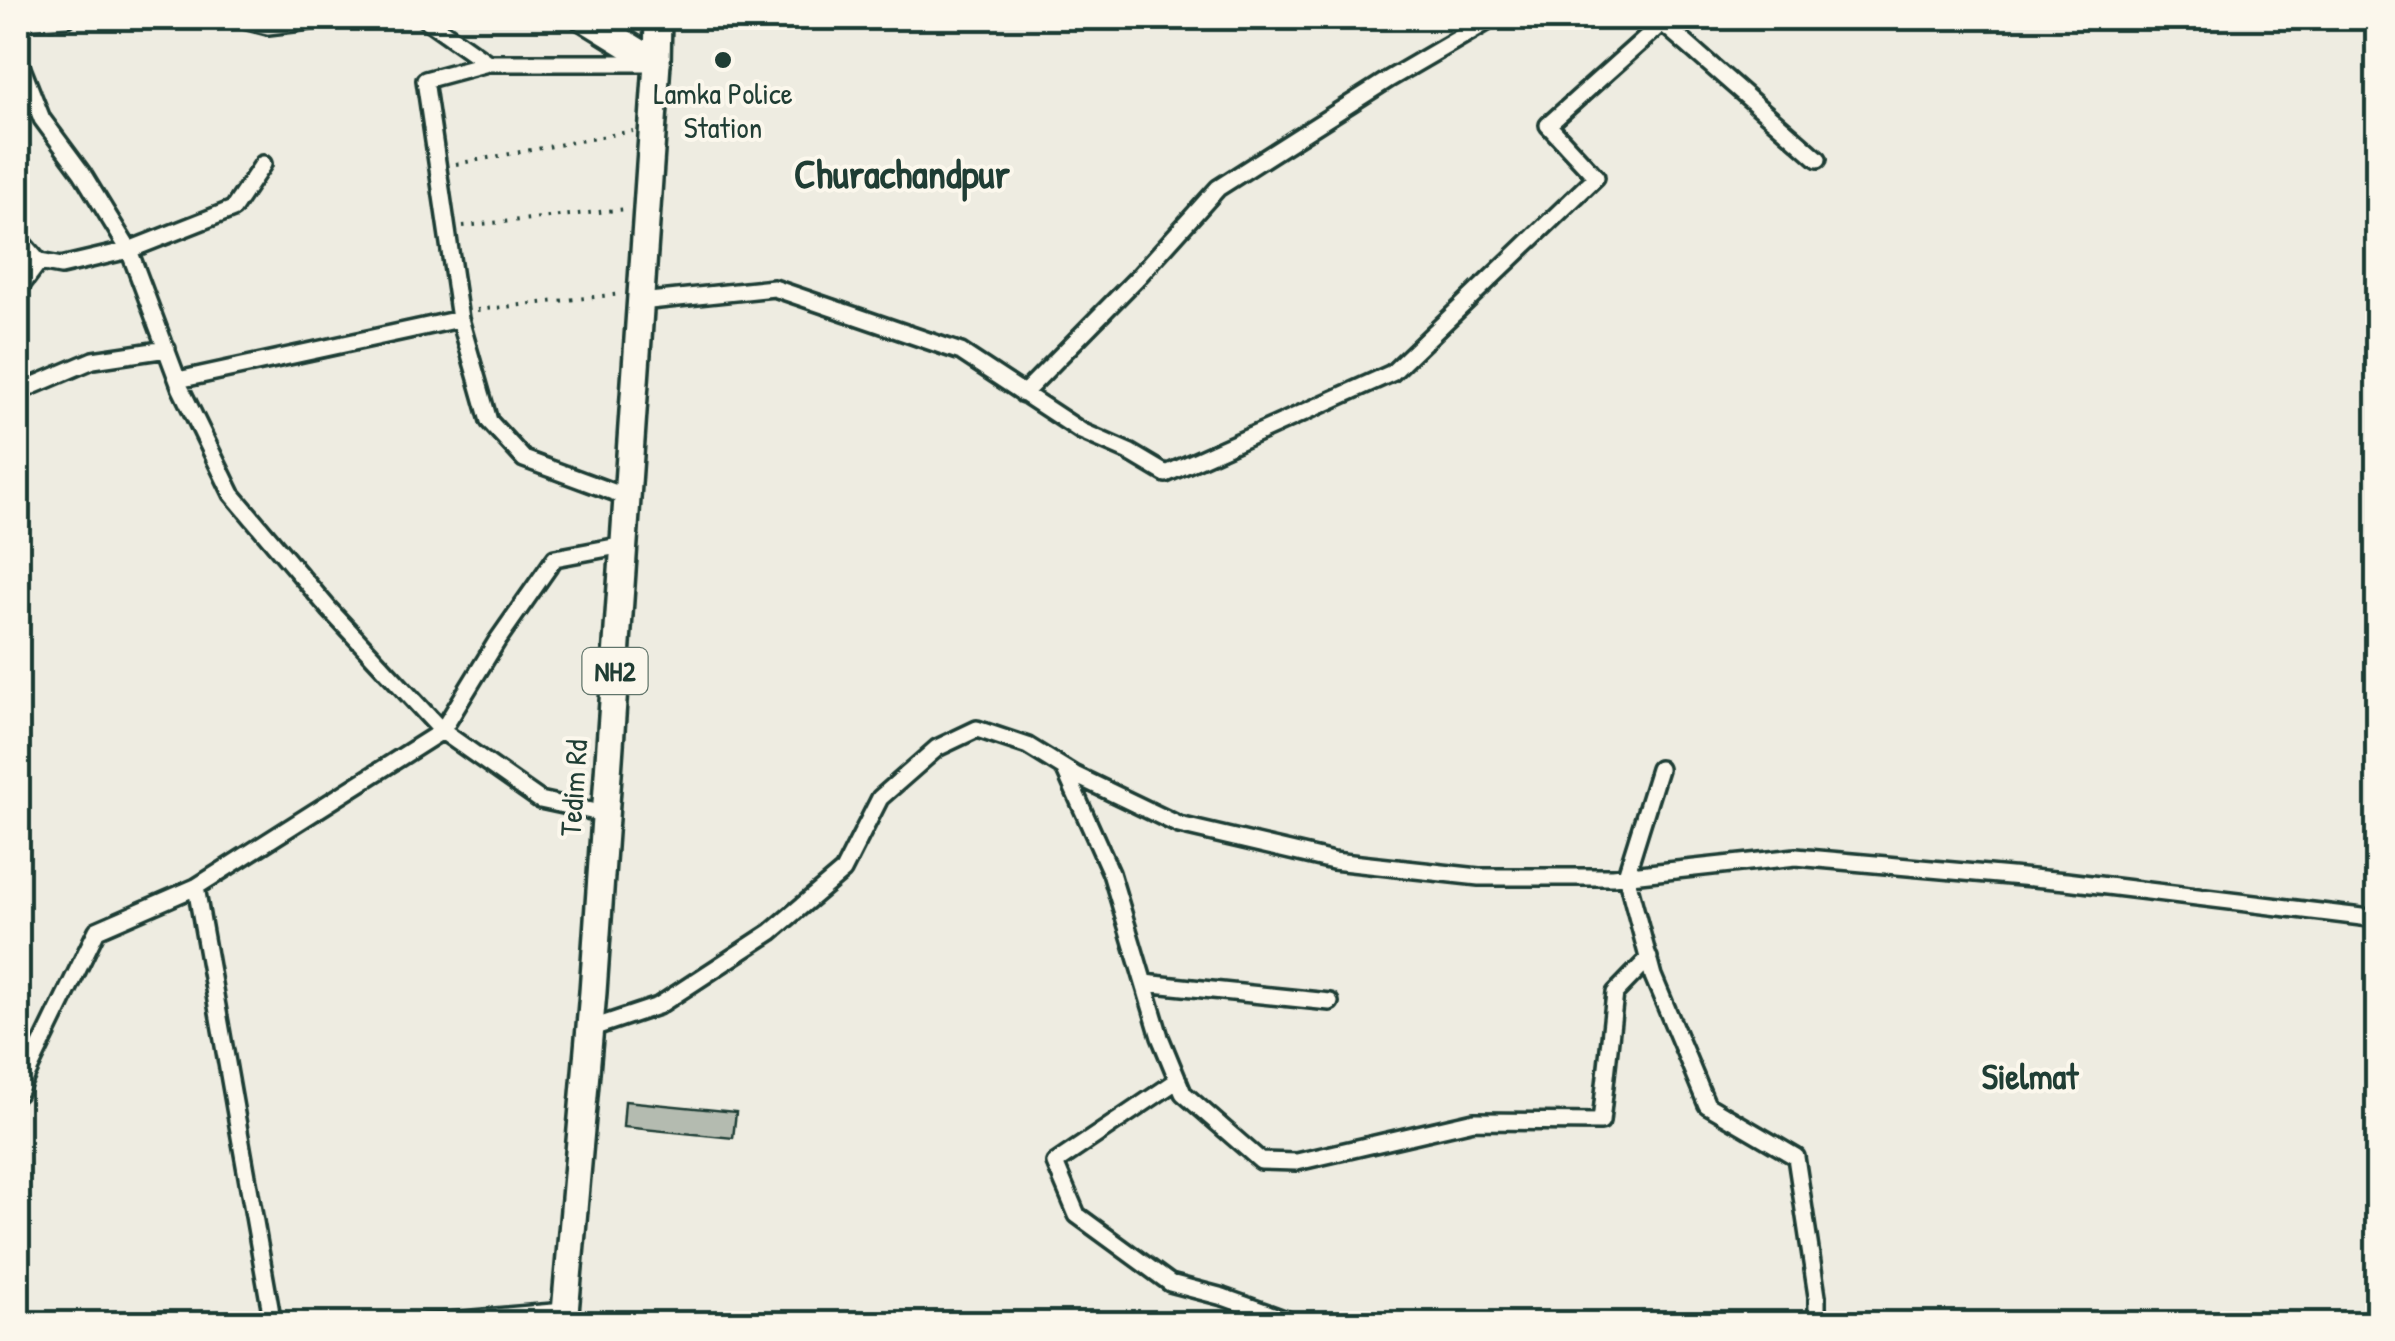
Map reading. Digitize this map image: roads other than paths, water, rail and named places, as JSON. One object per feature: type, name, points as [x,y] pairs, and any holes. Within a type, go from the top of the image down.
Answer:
[{"type":"main road","points":[[584,18],[657,63]]},
{"type":"main road","name":"Tedim Rd","points":[[564,1317],[605,814],[658,18]]},
{"type":"street","points":[[18,21],[67,18]]},
{"type":"street","points":[[236,18],[268,26],[336,18]]},
{"type":"street","points":[[424,18],[488,64]]},
{"type":"street","points":[[1023,394],[1137,278],[1218,188],[1389,78],[1494,18]]},
{"type":"street","points":[[641,297],[774,288],[961,352],[1080,431],[1129,452],[1166,474],[1392,373],[1596,178],[1548,125],[1660,20],[1818,159]]},
{"type":"street","points":[[18,58],[42,119],[82,173],[129,250],[178,380],[232,494],[329,609],[442,731],[540,800],[605,814]]},
{"type":"street","points":[[627,497],[524,458],[490,421],[460,315],[425,80],[488,64],[657,63]]},
{"type":"street","points":[[18,238],[39,262],[61,266],[129,250],[233,209],[264,164]]},
{"type":"street","points":[[18,290],[39,262]]},
{"type":"street","points":[[178,380],[460,315]]},
{"type":"street","points":[[18,392],[93,360],[167,349]]},
{"type":"street","points":[[18,1092],[96,930],[196,887],[442,731],[554,558],[624,545]]},
{"type":"street","points":[[589,1028],[658,1006],[771,932],[844,871],[880,798],[936,748],[976,729],[1028,746],[1064,768],[1180,824],[1333,861],[1479,876],[1626,876],[1796,857],[2066,880],[2378,919]]},
{"type":"street","points":[[1064,768],[1111,872],[1160,1037],[1183,1092],[1261,1161],[1297,1162],[1474,1121],[1602,1122],[1614,993],[1648,958]]},
{"type":"street","points":[[1658,769],[1626,876],[1653,976],[1707,1105],[1796,1158],[1817,1296],[1817,1324]]},
{"type":"street","points":[[196,887],[273,1324]]},
{"type":"street","points":[[1144,983],[1330,1002]]},
{"type":"street","points":[[1178,1080],[1054,1163],[1077,1215],[1170,1283],[1223,1297],[1290,1324]]},
{"type":"street","points":[[416,1324],[564,1317]]},
{"type":"place","name":"Lamka Police Station","points":[[723,60]]},
{"type":"district","name":"Churachandpur","points":[[902,174]]},
{"type":"district","name":"Sielmat","points":[[2030,1077]]}]
